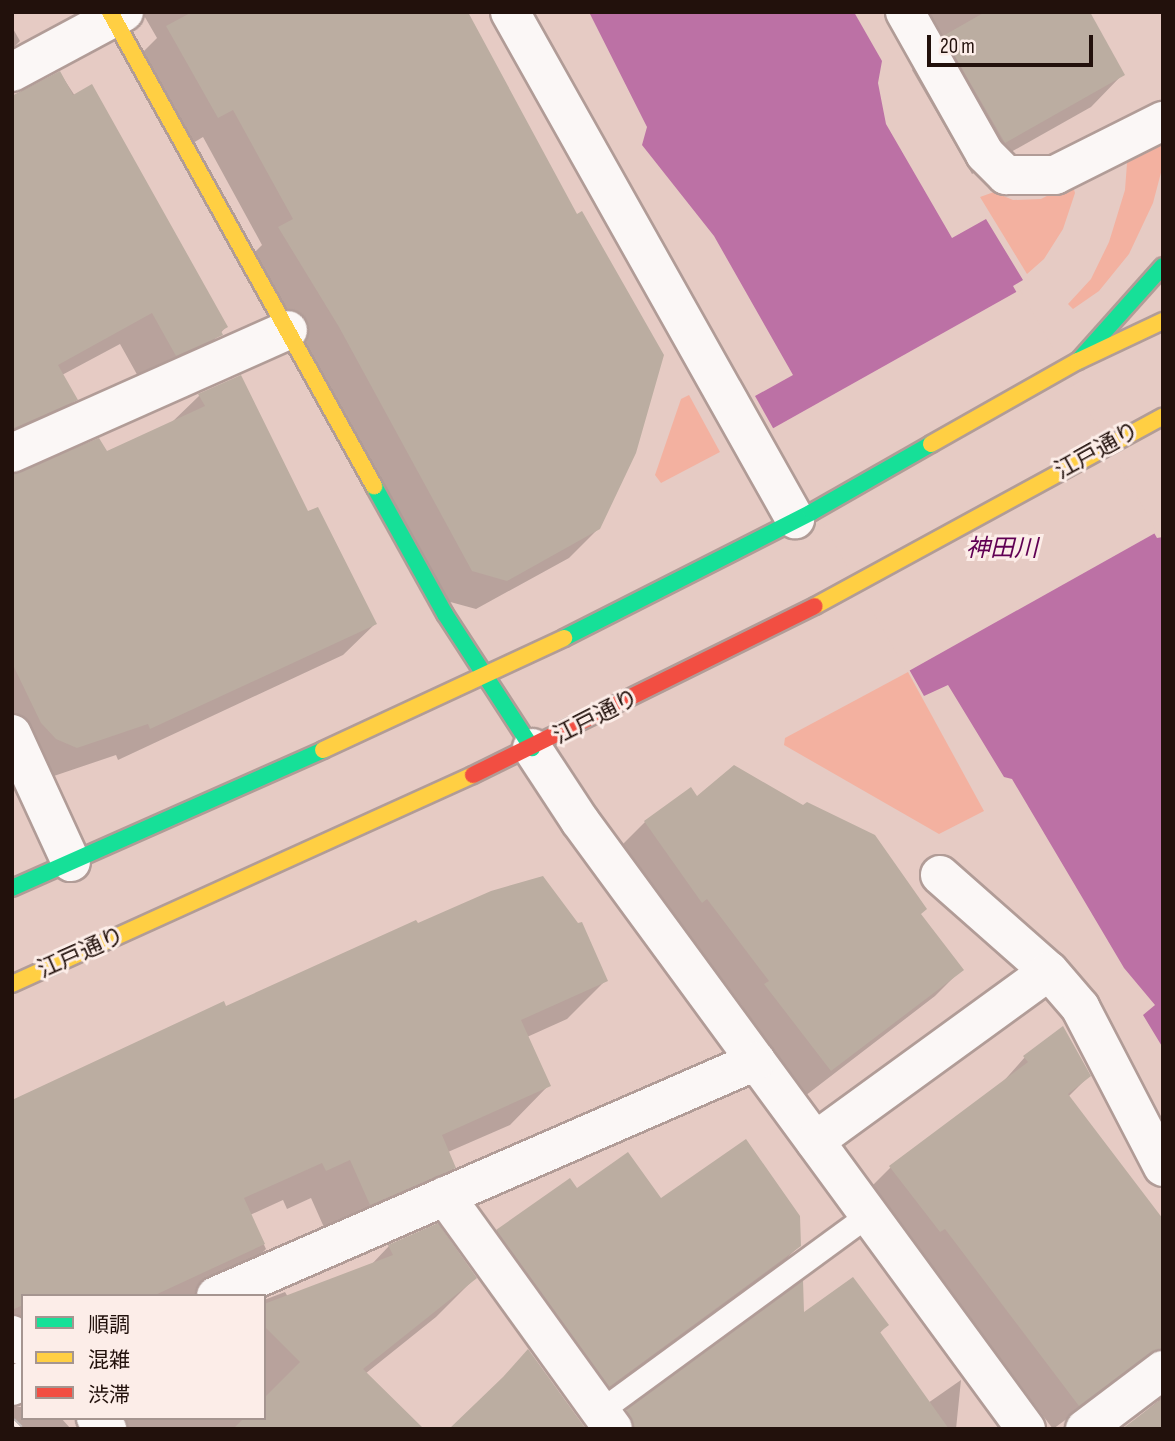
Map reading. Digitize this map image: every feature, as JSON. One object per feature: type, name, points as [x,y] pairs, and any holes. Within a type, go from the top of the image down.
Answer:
[{"type":"main road","points":[[116,14],[445,614],[532,748]]},
{"type":"main road","points":[[1078,361],[1163,267]]},
{"type":"main road","points":[[12,888],[487,677],[804,516],[1078,361],[1163,321]]},
{"type":"main road","name":"江戸通り","points":[[12,984],[532,748],[854,587],[1113,441],[1163,416]]},
{"type":"street","points":[[510,12],[804,516]]},
{"type":"street","points":[[905,12],[985,154],[1006,174],[1055,175],[1163,121]]},
{"type":"street","points":[[12,72],[116,14]]},
{"type":"street","points":[[12,453],[288,330]]},
{"type":"street","points":[[12,734],[71,862]]},
{"type":"street","points":[[532,748],[580,821],[1026,1429]]},
{"type":"street","points":[[940,875],[1049,971],[1080,1007],[1163,1167]]},
{"type":"street","points":[[815,1141],[1049,971]]},
{"type":"street","points":[[221,1294],[756,1061]]},
{"type":"street","points":[[446,1196],[606,1420]]},
{"type":"street","points":[[1084,1429],[1163,1370]]},
{"type":"lane","points":[[606,1420],[869,1214]]},
{"type":"shaded area","points":[[1163,139],[1163,165],[1153,203],[1129,254],[1099,291],[1073,309],[1068,304],[1091,279],[1109,242],[1125,190],[1128,150]]},
{"type":"shaded area","points":[[1072,183],[1075,193],[1063,229],[1044,259],[1027,274],[980,197],[994,192],[1013,200],[1041,199]]},
{"type":"shaded area","points":[[689,395],[720,452],[661,483],[655,475],[681,399]]},
{"type":"shaded area","points":[[908,672],[984,811],[939,834],[784,745],[785,738]]},
{"type":"water","name":"神田川","points":[[589,12],[854,12],[882,61],[878,83],[886,124],[952,238],[986,219],[1023,280],[1013,286],[1157,538],[1163,537],[1163,1048],[1143,1015],[1155,1005],[1124,968],[1012,779],[1004,777],[948,685],[924,696],[755,396],[793,375],[714,236],[642,145],[647,127]]},
{"type":"pier","points":[[1020,290],[1157,532],[907,672],[770,430]]},
{"type":"building","points":[[192,12],[468,12],[577,214],[582,211],[664,355],[636,453],[600,529],[507,581],[472,571],[339,327],[278,227],[293,219],[233,110],[218,118],[166,26]]},
{"type":"building","points":[[985,12],[1090,12],[1125,75],[1005,143],[943,36]]},
{"type":"building","points":[[60,71],[73,95],[92,84],[228,327],[221,331],[223,335],[176,356],[152,313],[58,365],[78,400],[12,429],[12,96]]},
{"type":"building","points":[[241,375],[308,511],[318,507],[377,624],[150,729],[148,724],[77,748],[56,739],[41,723],[12,663],[12,474],[99,438],[107,451],[205,406],[198,394]]},
{"type":"building","points":[[734,765],[803,805],[807,802],[875,835],[927,909],[921,914],[964,970],[831,1071],[764,984],[769,981],[707,899],[702,903],[644,821],[691,787],[697,796]]},
{"type":"building","points":[[543,876],[578,923],[582,922],[608,981],[521,1020],[551,1086],[442,1135],[456,1168],[370,1205],[350,1160],[326,1171],[322,1163],[244,1198],[265,1244],[157,1294],[21,1294],[21,1306],[12,1310],[12,1100],[224,1001],[226,1006],[416,920],[418,923],[491,891]]},
{"type":"building","points":[[1063,1026],[1091,1076],[1068,1094],[1163,1219],[1163,1349],[1150,1353],[1079,1406],[945,1229],[940,1232],[889,1166],[1028,1062],[1023,1056]]},
{"type":"building","points":[[746,1139],[800,1216],[801,1246],[609,1387],[496,1230],[570,1178],[577,1188],[628,1152],[661,1198]]},
{"type":"building","points":[[438,1223],[477,1278],[363,1369],[424,1429],[233,1429],[242,1420],[266,1420],[266,1396],[300,1362],[266,1328],[266,1303],[393,1255],[388,1245]]},
{"type":"building","points":[[853,1277],[889,1325],[880,1332],[949,1429],[635,1429],[626,1409],[803,1280],[804,1312]]},
{"type":"building","points":[[528,1349],[586,1429],[449,1429],[503,1377]]},
{"type":"building","points":[[1163,1398],[1163,1429],[1122,1429]]},
{"type":"railway","points":[[12,1421],[20,1429]]},
{"type":"traffic: fast","points":[[1078,361],[1163,266]]},
{"type":"traffic: fast","points":[[564,638],[812,512],[931,444]]},
{"type":"traffic: fast","points":[[374,486],[445,614],[532,748]]},
{"type":"traffic: fast","points":[[12,888],[323,750]]},
{"type":"traffic: slow","points":[[110,12],[374,486]]},
{"type":"traffic: slow","points":[[931,444],[1078,361],[1163,321]]},
{"type":"traffic: slow","points":[[815,606],[1163,416]]},
{"type":"traffic: slow","points":[[323,750],[564,638]]},
{"type":"traffic: slow","points":[[12,984],[473,775]]},
{"type":"traffic: jam","points":[[473,775],[815,606]]}]
